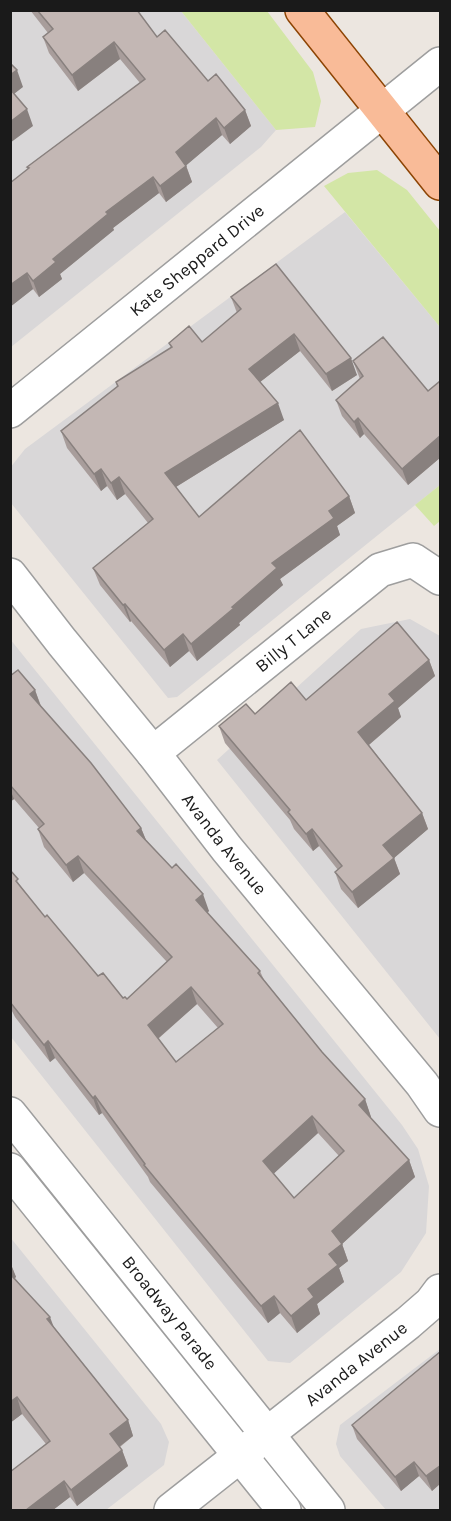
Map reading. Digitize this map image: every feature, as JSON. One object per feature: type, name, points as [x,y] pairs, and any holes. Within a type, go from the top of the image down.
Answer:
[{"type":"main road","points":[[302,10],[441,183]]},
{"type":"street","name":"Kate Sheppard Drive","points":[[10,411],[441,64]]},
{"type":"street","name":"Billy T Lane","points":[[153,753],[380,570],[413,560],[441,578]]},
{"type":"street","name":"Avanda Avenue","points":[[10,575],[227,849],[441,1110]]},
{"type":"street","name":"Broadway Parade","points":[[10,1114],[328,1510]]},
{"type":"street","name":"Broadway Parade","points":[[10,1170],[284,1510]]},
{"type":"street","name":"Avanda Avenue","points":[[171,1510],[408,1323],[441,1291]]},
{"type":"shaded area","points":[[11,11],[181,11],[276,130],[261,147],[11,347]]},
{"type":"shaded area","points":[[345,212],[440,327],[440,485],[177,697],[168,698],[11,503],[10,468],[25,449]]},
{"type":"shaded area","points":[[410,619],[440,636],[440,1039],[217,760],[361,629]]},
{"type":"shaded area","points":[[10,639],[402,1125],[418,1149],[429,1186],[426,1233],[401,1272],[290,1363],[268,1361],[11,1037]]},
{"type":"shaded area","points":[[10,1237],[161,1424],[169,1442],[164,1465],[106,1510],[11,1510]]},
{"type":"shaded area","points":[[440,1349],[440,1510],[386,1510],[340,1456],[336,1444],[340,1425]]},
{"type":"green space","points":[[181,11],[267,11],[313,72],[321,101],[315,127],[276,130]]},
{"type":"green space","points":[[377,170],[407,190],[440,231],[440,327],[324,186],[348,173]]},
{"type":"green space","points":[[440,485],[440,521],[434,526],[415,505]]},
{"type":"building","points":[[37,10],[137,10],[157,37],[165,30],[208,81],[216,74],[245,110],[224,128],[216,118],[176,152],[186,166],[160,186],[153,177],[106,212],[108,214],[53,259],[56,262],[33,281],[27,273],[10,285],[10,183],[29,168],[27,167],[145,79],[114,42],[72,75],[43,37],[53,29]]},
{"type":"building","points":[[10,63],[17,70],[10,75]]},
{"type":"building","points":[[10,89],[27,109],[10,122]]},
{"type":"building","points":[[276,264],[351,358],[326,374],[294,334],[249,369],[278,403],[165,473],[199,517],[300,430],[349,496],[329,511],[334,518],[272,563],[277,568],[191,644],[183,634],[164,650],[93,568],[153,519],[119,477],[111,483],[101,469],[94,474],[61,431],[118,386],[116,382],[172,347],[169,343],[189,326],[202,342],[241,309],[231,297]]},
{"type":"building","points":[[383,337],[428,391],[439,382],[441,383],[441,435],[402,469],[358,418],[354,422],[336,400],[363,376],[353,361]]},
{"type":"building","points":[[397,622],[429,660],[389,694],[395,701],[358,732],[422,813],[383,845],[394,858],[352,892],[335,872],[342,866],[312,829],[306,834],[288,812],[290,810],[219,726],[246,704],[255,714],[291,682],[306,700]]},
{"type":"building","points":[[18,670],[35,690],[30,694],[91,763],[141,828],[137,831],[172,868],[176,864],[203,894],[196,900],[260,971],[258,973],[322,1052],[365,1099],[359,1105],[409,1160],[332,1231],[342,1244],[329,1254],[338,1265],[308,1289],[314,1297],[291,1316],[274,1296],[261,1306],[144,1165],[95,1096],[93,1098],[48,1041],[44,1045],[10,1002],[10,870],[45,917],[47,915],[98,976],[103,973],[123,998],[127,999],[172,957],[78,856],[66,865],[38,829],[44,824],[10,785],[10,676]],"holes":[[[191,987],[223,1024],[176,1062],[148,1025]],[[312,1116],[344,1151],[294,1198],[263,1161]]]},
{"type":"building","points":[[10,1274],[50,1317],[47,1319],[128,1420],[110,1434],[122,1450],[71,1490],[64,1481],[26,1510],[10,1510],[10,1472],[50,1441],[17,1397],[10,1402]]},
{"type":"building","points":[[441,1351],[441,1465],[426,1476],[414,1462],[395,1477],[352,1425]]}]
